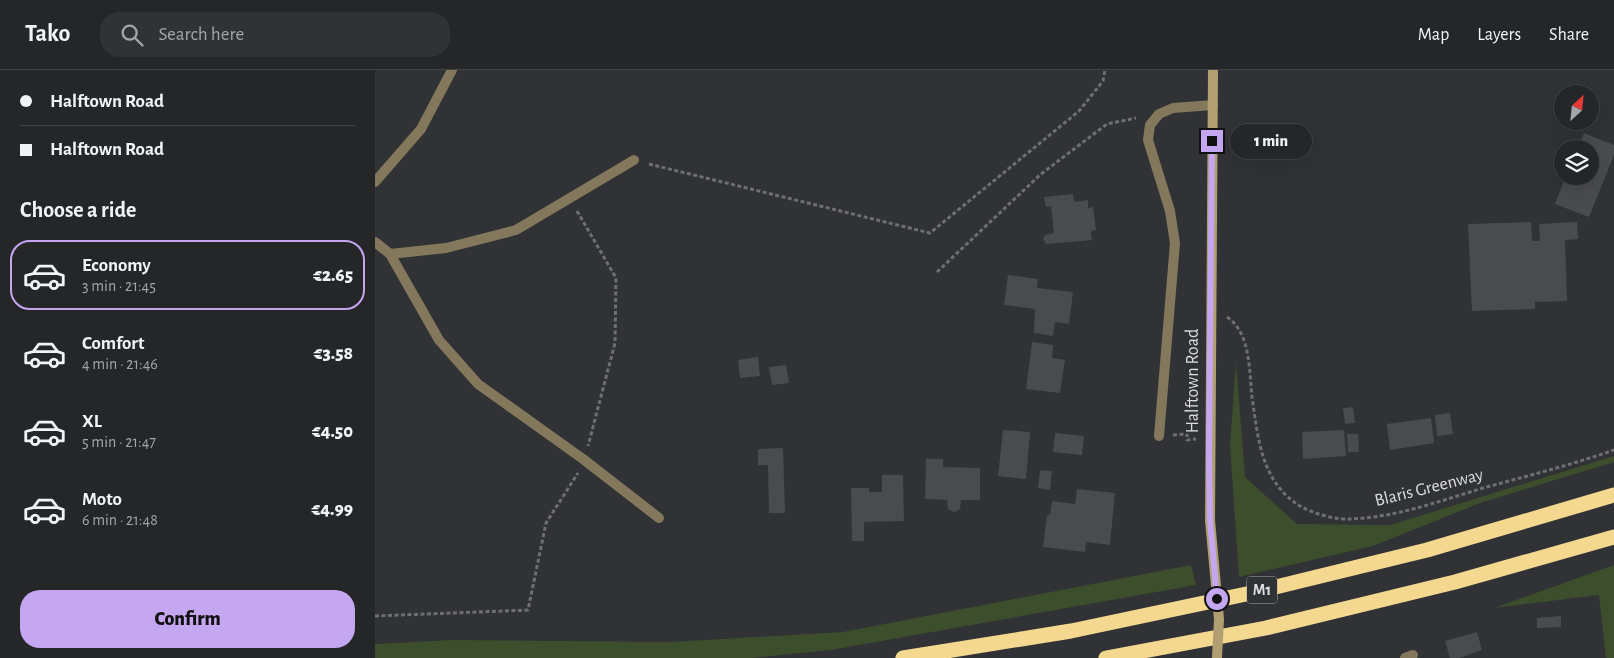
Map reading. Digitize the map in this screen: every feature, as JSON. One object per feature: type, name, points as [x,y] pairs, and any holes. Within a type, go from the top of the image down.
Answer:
[{"type":"highway","name":"M1","points":[[903,658],[1071,631],[1251,593],[1427,550],[1614,495]]},
{"type":"highway","name":"M1","points":[[1106,658],[1266,628],[1455,582],[1614,537]]},
{"type":"street","points":[[375,182],[421,129],[452,70]]},
{"type":"street","name":"Halftown Road","points":[[1213,70],[1209,438],[1210,520],[1219,619],[1217,658]]},
{"type":"street","points":[[1159,114],[1173,108],[1213,105]]},
{"type":"street","name":"Halftown Road","points":[[1159,114],[1150,125],[1148,140],[1170,211],[1175,243],[1159,431]]},
{"type":"street","points":[[390,254],[446,248],[516,230],[634,160]]},
{"type":"street","points":[[375,242],[390,254],[439,340],[478,384],[583,459],[659,518]]},
{"type":"path","points":[[634,160],[931,233],[1079,111],[1103,81],[1105,70]]},
{"type":"path","points":[[937,272],[1041,174],[1107,124],[1159,114]]},
{"type":"path","points":[[375,616],[529,610],[546,523],[576,476],[591,439],[615,343],[616,278],[569,198]]},
{"type":"path","name":"Blaris Greenway","points":[[1210,305],[1235,323],[1245,342],[1259,445],[1267,470],[1282,489],[1300,506],[1322,515],[1349,519],[1393,514],[1614,450]]},
{"type":"path","points":[[1159,431],[1174,427],[1173,435],[1187,434],[1187,440],[1209,438]]},
{"type":"green space","points":[[1236,362],[1245,477],[1297,524],[1390,525],[1614,456],[1614,462],[1480,503],[1373,546],[1239,577],[1230,445]]},
{"type":"green space","points":[[1191,565],[1196,585],[831,650],[752,658],[375,658],[375,644],[451,640],[670,642],[843,632]]},
{"type":"green space","points":[[1614,565],[1614,658],[1606,658],[1599,595],[1494,608]]},
{"type":"building","points":[[1584,133],[1614,145],[1614,155],[1589,217],[1555,204],[1562,185],[1599,185],[1599,140],[1581,140]]},
{"type":"building","points":[[1073,194],[1074,202],[1088,200],[1088,208],[1093,207],[1096,230],[1091,231],[1092,240],[1046,244],[1043,239],[1045,235],[1054,233],[1051,206],[1046,207],[1044,197]]},
{"type":"building","points":[[1531,222],[1532,241],[1540,241],[1539,224],[1577,222],[1578,239],[1565,240],[1567,301],[1535,302],[1535,309],[1472,311],[1468,224]]},
{"type":"building","points":[[1008,275],[1038,279],[1037,288],[1073,292],[1069,324],[1055,322],[1053,336],[1034,333],[1035,309],[1004,305]]},
{"type":"building","points":[[1032,342],[1053,345],[1052,358],[1065,360],[1060,393],[1026,389]]},
{"type":"building","points":[[758,357],[760,376],[740,378],[738,360]]},
{"type":"building","points":[[786,365],[789,383],[772,385],[769,367]]},
{"type":"building","points":[[1353,407],[1355,423],[1345,424],[1343,408]]},
{"type":"building","points":[[1450,413],[1453,434],[1437,436],[1435,415]]},
{"type":"building","points":[[1431,418],[1434,443],[1390,450],[1387,424]]},
{"type":"building","points":[[1003,430],[1030,432],[1026,479],[998,476]]},
{"type":"building","points":[[1344,430],[1346,456],[1303,459],[1302,432]]},
{"type":"building","points":[[1055,433],[1084,436],[1082,455],[1053,452]]},
{"type":"building","points":[[1347,434],[1358,434],[1359,452],[1348,452]]},
{"type":"building","points":[[783,448],[785,513],[769,513],[768,465],[758,465],[758,449]]},
{"type":"building","points":[[926,459],[943,459],[943,467],[980,468],[980,500],[961,500],[960,509],[954,512],[948,509],[947,500],[925,499]]},
{"type":"building","points":[[1040,470],[1052,471],[1050,490],[1038,488]]},
{"type":"building","points":[[882,475],[903,475],[904,521],[864,522],[864,541],[852,541],[851,488],[869,488],[869,492],[882,492]]},
{"type":"building","points":[[1077,489],[1115,493],[1110,545],[1086,542],[1085,552],[1043,547],[1047,515],[1050,515],[1052,501],[1075,504]]},
{"type":"building","points":[[1561,616],[1561,627],[1537,628],[1537,618]]},
{"type":"building","points":[[1477,632],[1482,650],[1459,658],[1450,658],[1445,641]]},
{"type":"route","points":[[1212,141],[1209,454],[1210,520],[1217,599]]}]
